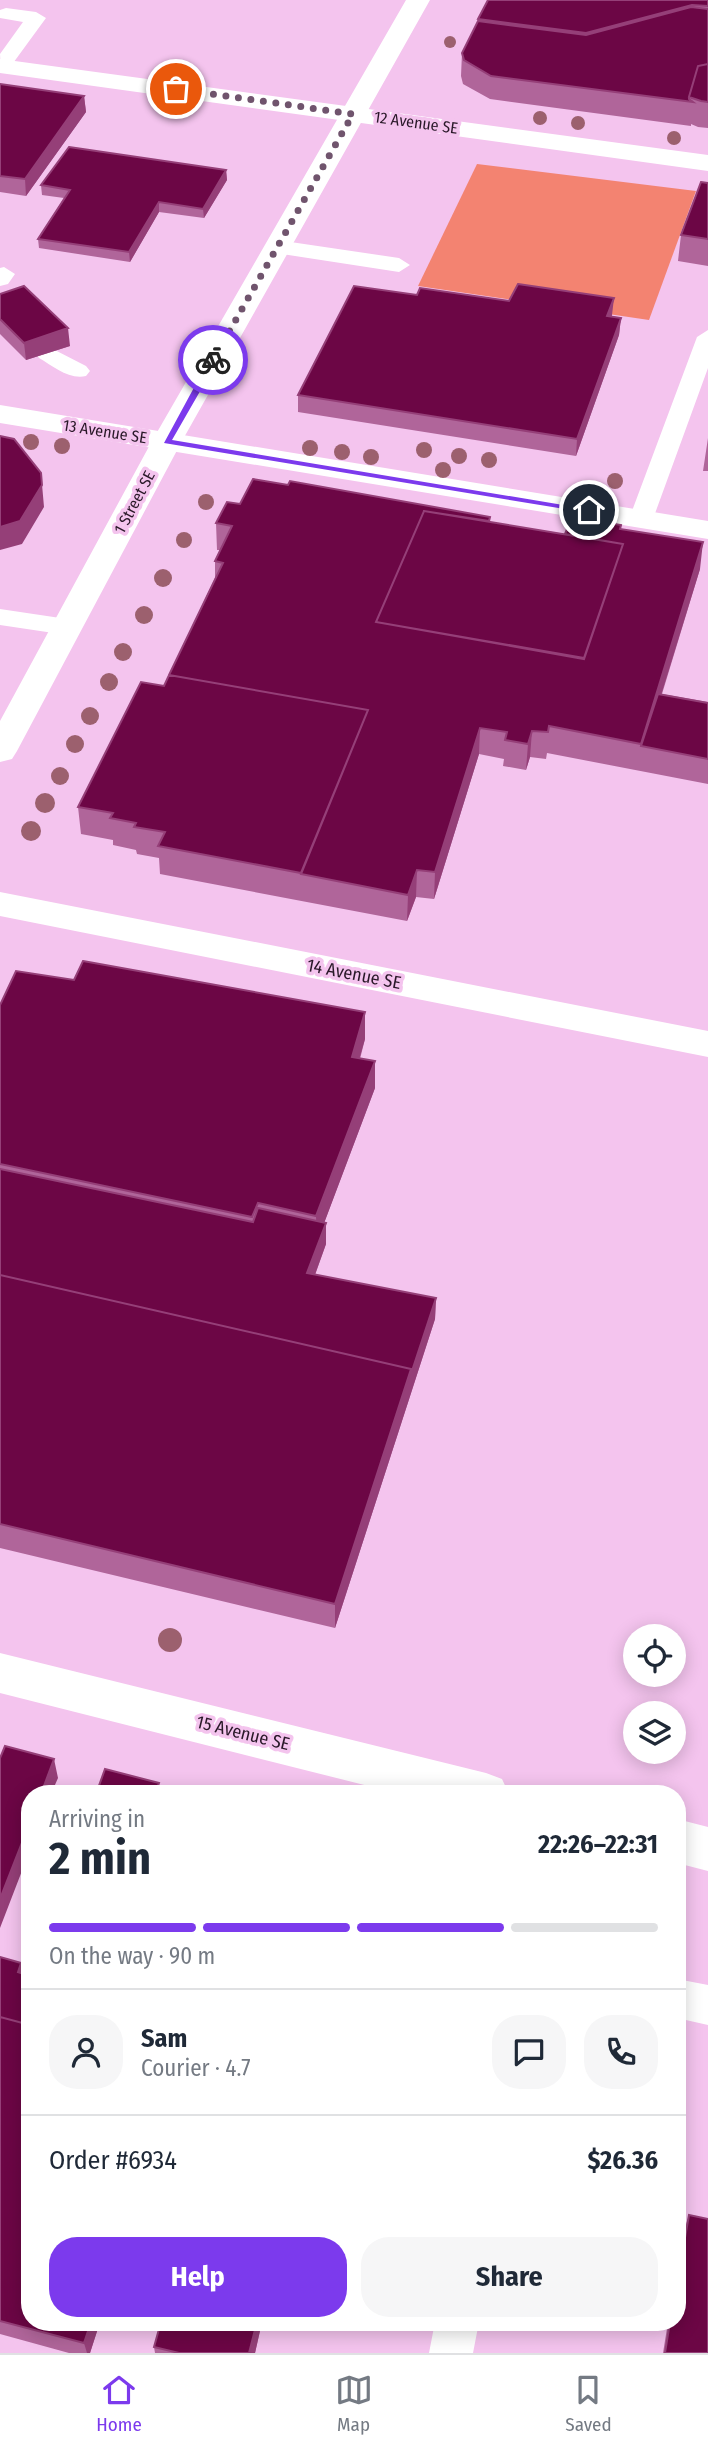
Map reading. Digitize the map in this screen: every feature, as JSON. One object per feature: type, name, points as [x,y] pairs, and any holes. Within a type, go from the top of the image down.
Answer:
[{"type":"main road","name":"1 Street SE","points":[[0,751],[167,441],[418,0]]},
{"type":"main road","name":"12 Avenue SE","points":[[0,66],[708,163]]},
{"type":"main road","name":"13 Avenue SE","points":[[0,414],[708,530]]},
{"type":"main road","name":"14 Avenue SE","points":[[0,904],[708,1044]]},
{"type":"main road","name":"15 Avenue SE","points":[[0,1673],[450,1785]]},
{"type":"main road","points":[[686,1843],[708,1849]]},
{"type":"lane","points":[[0,66],[36,18],[6,14]]},
{"type":"lane","points":[[277,247],[399,265]]},
{"type":"lane","points":[[641,519],[708,337]]},
{"type":"lane","points":[[47,353],[78,371]]},
{"type":"lane","points":[[0,617],[67,627]]},
{"type":"lane","points":[[686,2000],[708,2005]]},
{"type":"lane","points":[[451,2353],[455,2331]]},
{"type":"shaded area","points":[[477,164],[696,191],[649,320],[418,286]]},
{"type":"building","points":[[488,0],[708,0],[708,6],[692,5],[586,33],[478,19]]},
{"type":"building","points":[[691,7],[708,9],[708,64],[698,66],[689,97],[693,102],[491,76],[464,60],[462,53],[478,21],[586,35]]},
{"type":"building","points":[[708,64],[708,102],[689,97],[698,66]]},
{"type":"building","points":[[0,84],[84,96],[25,179],[0,176]]},
{"type":"building","points":[[69,147],[226,170],[203,209],[159,202],[129,252],[38,239],[70,190],[41,185]]},
{"type":"building","points":[[701,182],[708,183],[708,239],[681,235]]},
{"type":"building","points":[[518,284],[614,298],[607,316],[621,318],[577,439],[298,395],[354,286],[417,295],[420,288],[509,301]]},
{"type":"building","points":[[24,286],[68,328],[24,343],[0,319],[0,294]]},
{"type":"building","points":[[0,436],[14,439],[41,473],[42,485],[20,521],[0,527]]},
{"type":"building","points":[[253,479],[288,485],[290,481],[490,517],[489,521],[424,511],[376,622],[584,659],[623,544],[565,534],[572,517],[621,525],[620,529],[703,542],[641,744],[549,726],[548,732],[532,731],[528,744],[505,740],[507,732],[480,728],[435,872],[417,870],[408,895],[301,874],[368,710],[169,675],[223,563],[215,561],[232,526],[216,523],[227,502],[240,504]]},
{"type":"building","points":[[424,511],[623,544],[584,658],[376,622]]},
{"type":"building","points":[[169,675],[368,710],[301,873],[158,846],[165,832],[134,827],[136,823],[110,818],[113,813],[78,807],[141,682],[164,686]]},
{"type":"building","points":[[658,694],[708,703],[708,759],[641,746]]},
{"type":"building","points":[[83,961],[365,1012],[352,1057],[375,1061],[316,1216],[258,1203],[252,1217],[0,1164],[0,1005],[16,971],[74,980]]},
{"type":"building","points":[[0,1169],[253,1222],[258,1208],[326,1223],[307,1273],[436,1298],[411,1374],[411,1369],[0,1275]]},
{"type":"building","points":[[0,1275],[411,1369],[335,1604],[0,1524]]},
{"type":"building","points":[[5,1746],[54,1759],[44,1785],[21,1785],[21,1845],[0,1899],[0,1758]]},
{"type":"building","points":[[105,1769],[159,1783],[158,1785],[99,1785]]},
{"type":"building","points":[[0,1957],[21,1963],[18,1972],[21,1973],[21,2023],[0,2017]]},
{"type":"building","points":[[0,2017],[21,2023],[21,2326],[0,2321]]},
{"type":"building","points":[[689,2215],[708,2219],[708,2353],[665,2353],[669,2331],[686,2331],[686,2232]]},
{"type":"building","points":[[38,2331],[88,2331],[84,2343]]},
{"type":"building","points":[[158,2331],[255,2331],[249,2353],[179,2353],[154,2347]]},
{"type":"way so far","points":[[176,89],[353,114],[213,360]]},
{"type":"route","points":[[213,360],[167,441],[589,510]]}]
